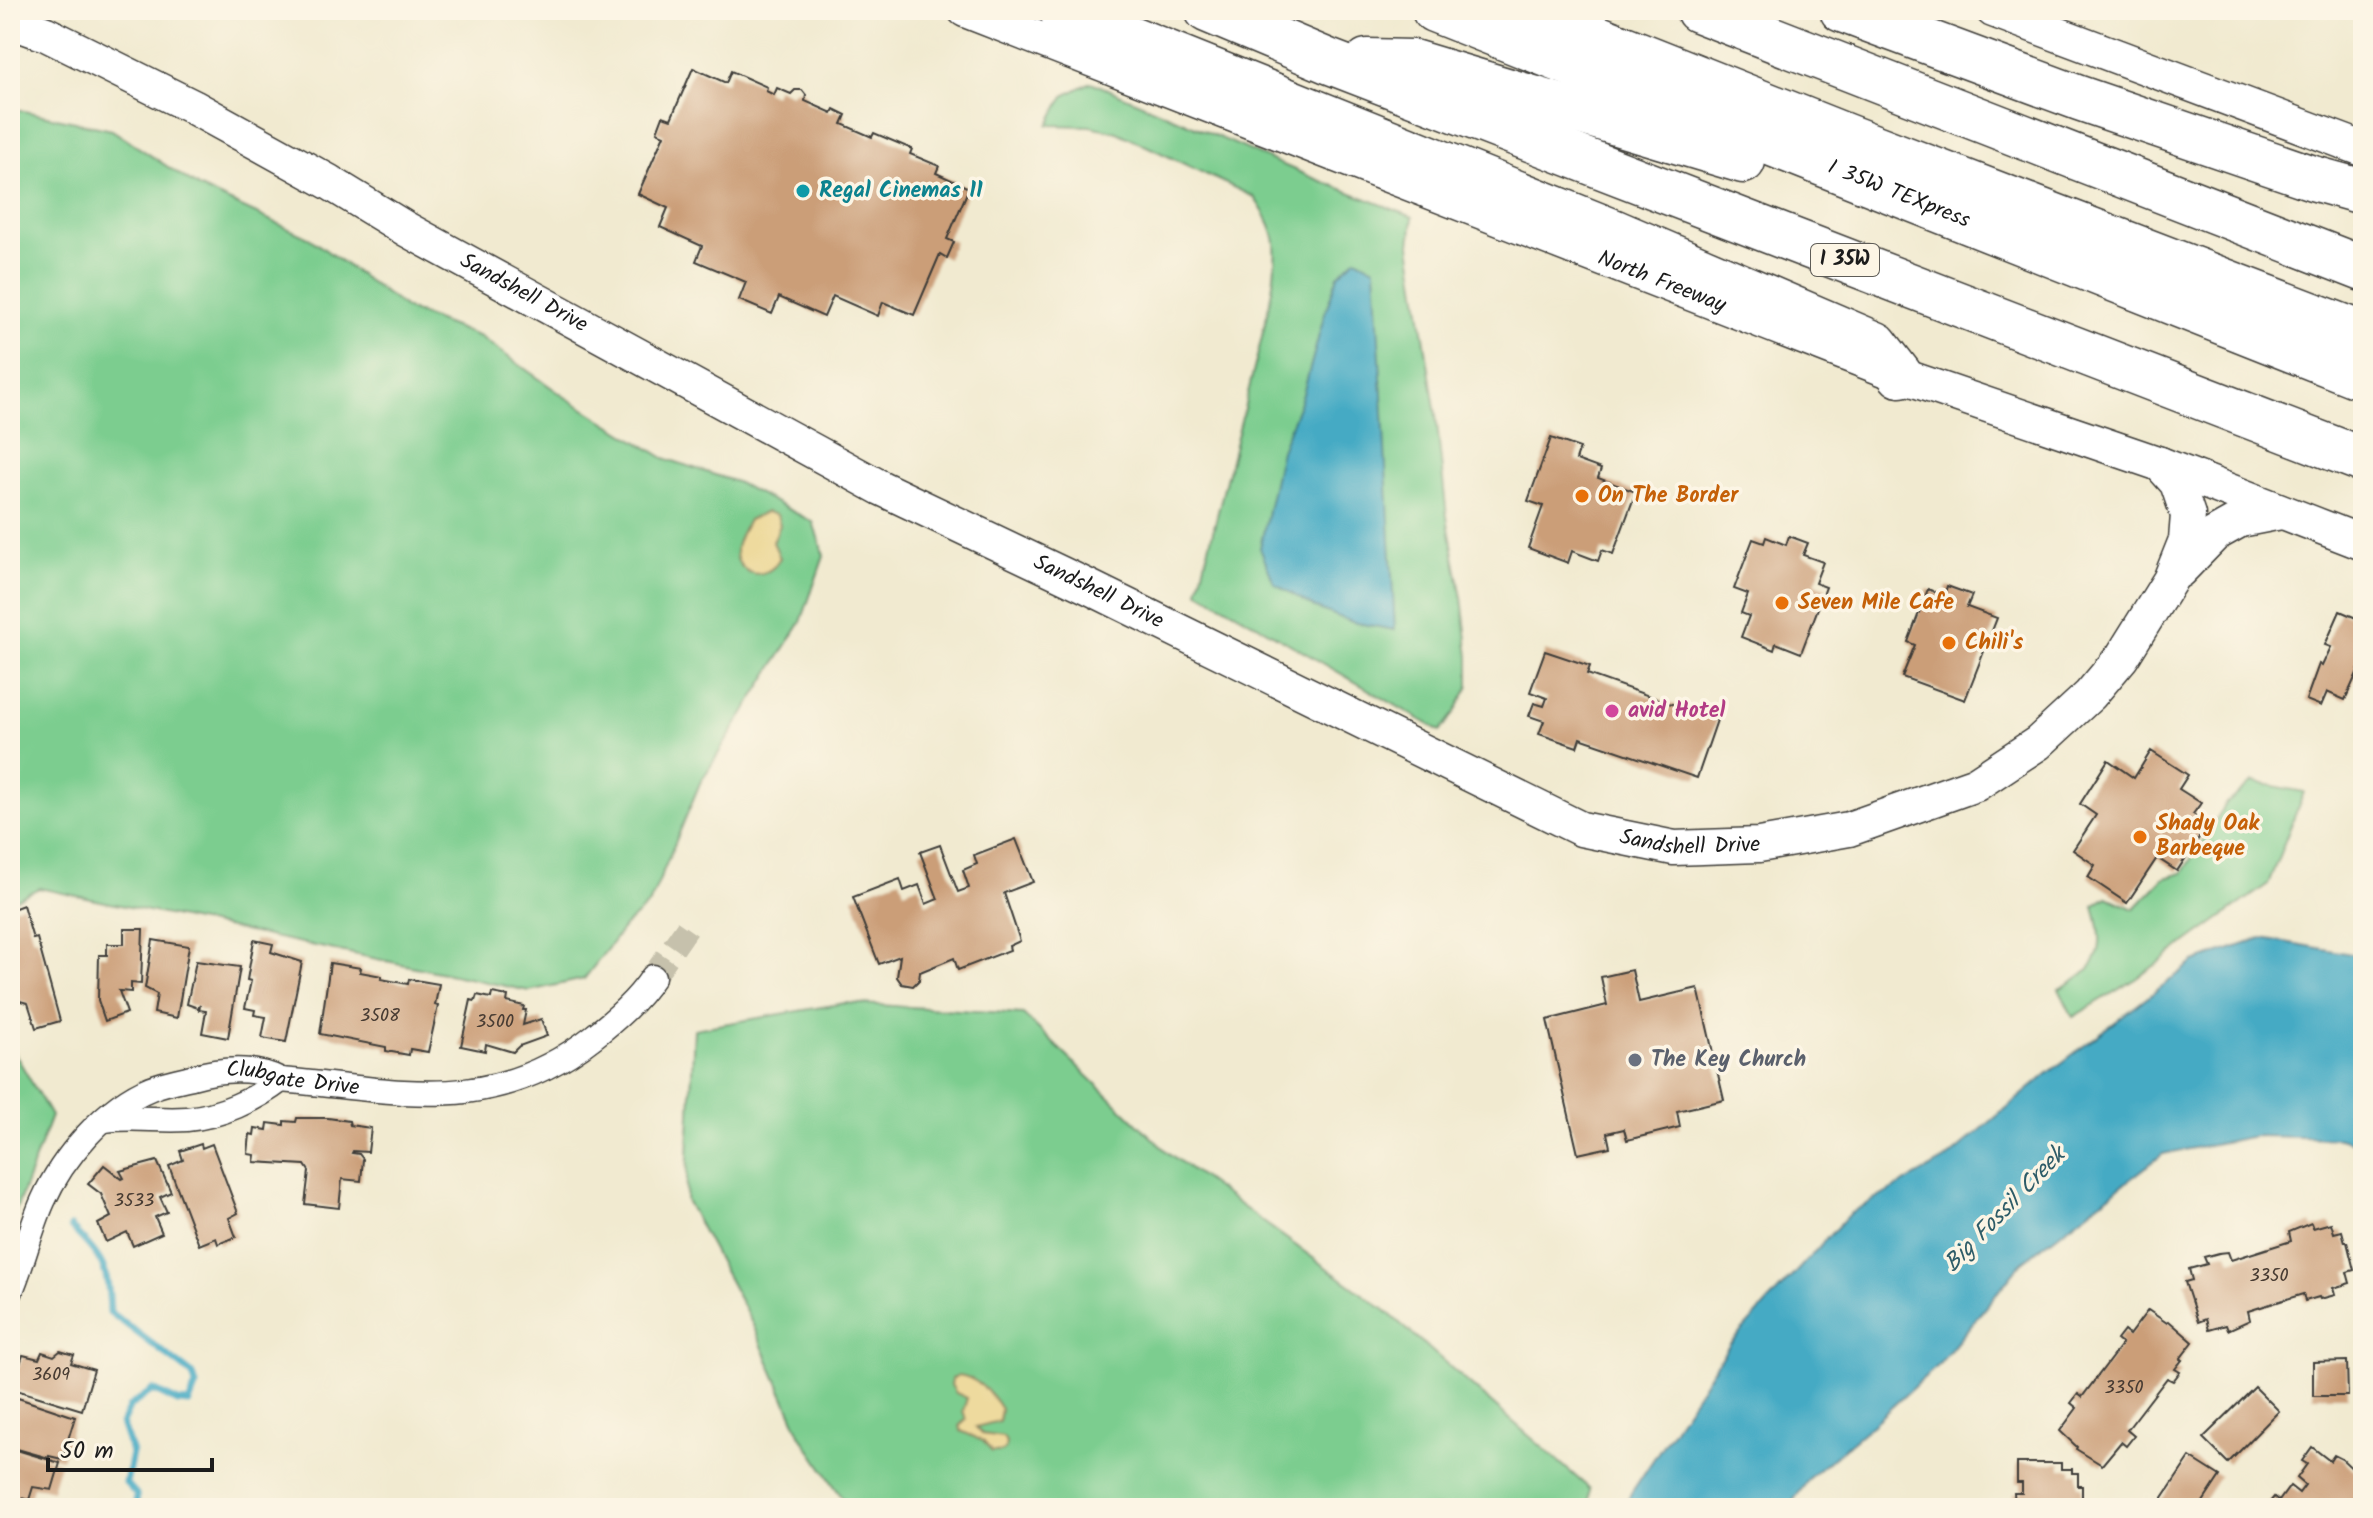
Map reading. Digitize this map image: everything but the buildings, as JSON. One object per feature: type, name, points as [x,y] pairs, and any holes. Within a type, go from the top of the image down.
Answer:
[{"type":"highway","points":[[1061,10],[1615,232],[1876,344],[1900,375]]},
{"type":"highway","name":"I 35W","points":[[1207,10],[1328,61],[2363,460]]},
{"type":"highway","name":"I 35W TEXpress","points":[[1434,10],[2363,378]]},
{"type":"highway","name":"I 35W TEXpress","points":[[1528,10],[1846,136],[2363,334]]},
{"type":"highway","points":[[1698,10],[2363,269]]},
{"type":"highway","points":[[1842,10],[2079,98],[2313,178],[2363,192]]},
{"type":"highway","points":[[1328,61],[1413,62],[1691,144],[2171,304]]},
{"type":"street","name":"North Freeway","points":[[965,10],[1900,375],[2160,464],[2363,543]]},
{"type":"street","points":[[1993,10],[2363,149]]},
{"type":"street","name":"Sandshell Drive","points":[[10,21],[46,34],[193,107],[329,182],[406,229],[881,488],[1581,829],[1674,848],[1759,845],[1849,829],[1976,784],[2038,743],[2090,695],[2122,657],[2170,580],[2186,540],[2188,515],[2177,483],[2160,464]]},
{"type":"street","name":"Sandshell Drive","points":[[2170,580],[2215,534],[2240,520],[2281,512]]},
{"type":"street","name":"Clubgate Drive","points":[[10,1293],[42,1202],[53,1180],[83,1139],[124,1104],[150,1088],[216,1070],[267,1072],[281,1080],[420,1095],[458,1092],[524,1078],[572,1053],[623,1013],[653,977]]},
{"type":"street","points":[[105,1120],[133,1116],[189,1119],[211,1115],[234,1107],[281,1080]]},
{"type":"green space","points":[[1091,82],[1311,177],[1413,217],[1410,245],[1469,657],[1469,686],[1454,714],[1440,731],[1198,591],[1268,310],[1275,269],[1274,237],[1254,197],[1117,132],[1090,126],[1048,125],[1064,96]]},
{"type":"green space","points":[[10,108],[112,130],[200,188],[309,238],[407,309],[480,337],[565,397],[664,458],[736,482],[813,522],[824,556],[801,622],[700,783],[650,903],[625,926],[584,979],[529,991],[39,888],[10,902]]},
{"type":"green space","points":[[2253,782],[2304,792],[2268,884],[2136,979],[2073,1017],[2059,989],[2084,973],[2097,956],[2100,935],[2094,906],[2107,897],[2134,909],[2163,879],[2182,873],[2226,804]]},
{"type":"green space","points":[[845,1003],[1023,1014],[1167,1152],[1386,1311],[1590,1489],[1589,1508],[849,1508],[801,1436],[753,1325],[686,1200],[694,1029]]},
{"type":"green space","points":[[10,1045],[51,1116],[10,1226]]},
{"type":"sand","points":[[766,512],[777,515],[780,525],[773,542],[780,558],[768,571],[753,573],[737,559],[736,546],[748,520]]},
{"type":"sand","points":[[958,1375],[983,1387],[1001,1409],[999,1421],[976,1427],[982,1434],[1003,1437],[1006,1442],[1001,1452],[992,1452],[983,1441],[961,1431],[960,1425],[966,1419],[963,1411],[967,1398],[956,1393],[951,1385],[952,1379]]},
{"type":"water","points":[[1356,258],[1375,268],[1395,630],[1352,622],[1316,608],[1274,583],[1260,548],[1281,450],[1303,394],[1325,313],[1338,275]]},
{"type":"water","name":"Big Fossil Creek","points":[[2262,938],[2363,956],[2363,1145],[2339,1138],[2255,1136],[2163,1154],[2021,1263],[1940,1363],[1811,1476],[1788,1508],[1625,1508],[1631,1493],[1730,1344],[1849,1214],[1945,1160],[2047,1074],[2194,962]]},
{"type":"waterway","points":[[71,1227],[102,1264],[108,1284],[110,1312],[193,1375],[196,1385],[189,1403],[178,1402],[153,1390],[130,1406],[122,1423],[132,1453],[126,1483],[136,1494],[137,1508]]},
{"type":"tunnel","points":[[653,977],[687,928]]},
{"type":"place","name":"Regal Cinemas 11","points":[[803,191]]},
{"type":"place","name":"On The Border","points":[[1582,496]]},
{"type":"place","name":"Seven Mile Cafe","points":[[1782,603]]},
{"type":"place","name":"Chili's","points":[[1949,643]]},
{"type":"place","name":"avid Hotel","points":[[1612,711]]},
{"type":"place","name":"Shady Oak Barbeque","points":[[2140,837]]},
{"type":"place","name":"The Key Church","points":[[1635,1060]]}]
